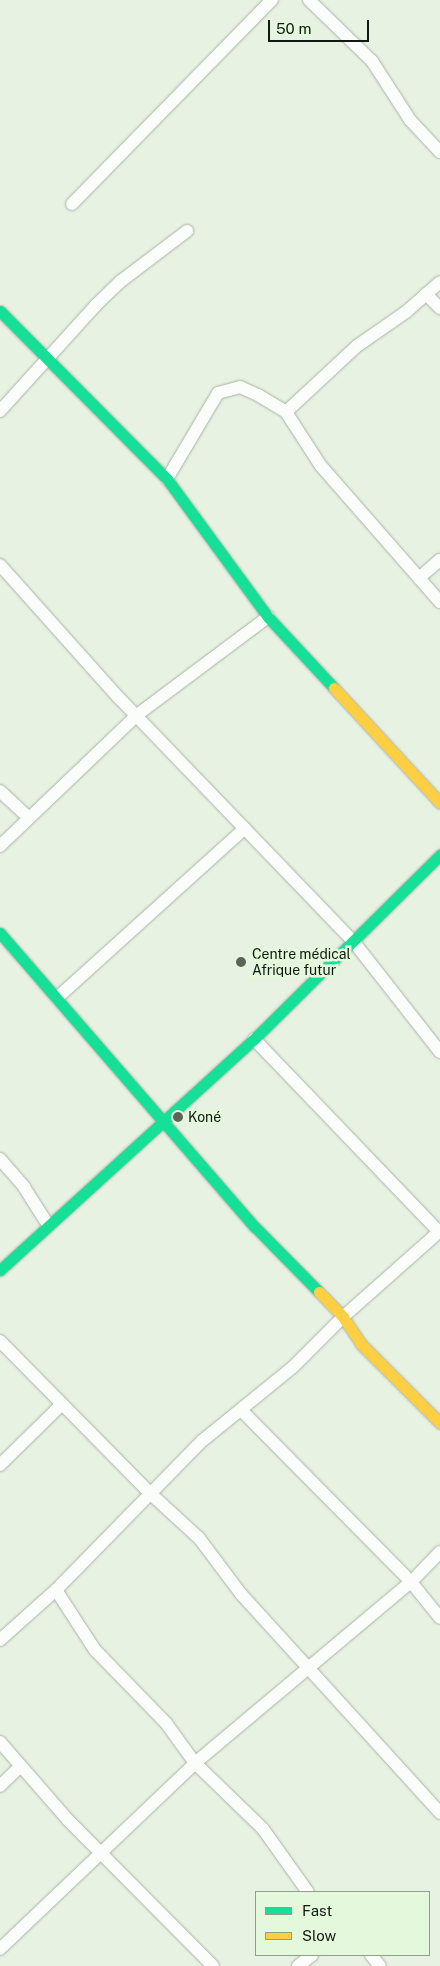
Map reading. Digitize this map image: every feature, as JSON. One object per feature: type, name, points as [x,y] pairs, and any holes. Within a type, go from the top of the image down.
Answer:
[{"type":"street","points":[[72,204],[272,0]]},
{"type":"street","points":[[309,0],[372,61],[410,120],[440,152]]},
{"type":"street","points":[[0,411],[121,281],[187,231]]},
{"type":"street","points":[[286,412],[357,346],[440,282]]},
{"type":"street","points":[[426,294],[440,308]]},
{"type":"street","points":[[0,311],[168,479],[268,617],[440,803]]},
{"type":"street","points":[[168,479],[218,393],[240,387],[286,412],[321,466],[440,602]]},
{"type":"street","points":[[419,578],[440,560]]},
{"type":"street","points":[[0,565],[138,715],[353,942],[440,1052]]},
{"type":"street","points":[[0,846],[28,817],[92,762],[138,715],[268,617]]},
{"type":"street","points":[[0,791],[28,817]]},
{"type":"street","points":[[57,998],[245,828]]},
{"type":"street","points":[[0,1270],[254,1039],[440,855]]},
{"type":"street","points":[[0,932],[255,1227],[343,1317],[361,1344],[440,1423]]},
{"type":"street","points":[[0,1640],[56,1590],[152,1495],[202,1441],[293,1367],[343,1317],[439,1231],[254,1039]]},
{"type":"street","points":[[0,1159],[24,1187],[48,1225]]},
{"type":"street","points":[[0,1342],[152,1495],[199,1538],[241,1594],[440,1812]]},
{"type":"street","points":[[0,1465],[62,1404]]},
{"type":"street","points":[[241,1410],[411,1582],[440,1618]]},
{"type":"street","points":[[0,1949],[102,1855],[195,1764],[411,1582],[440,1552]]},
{"type":"street","points":[[56,1590],[95,1650],[166,1724],[195,1764],[263,1829],[307,1891]]},
{"type":"street","points":[[0,1742],[20,1768],[102,1855],[213,1966]]},
{"type":"street","points":[[0,1786],[20,1768]]},
{"type":"street","points":[[298,1966],[311,1956]]},
{"type":"street","points":[[372,1956],[380,1966]]},
{"type":"traffic: fast","points":[[0,311],[167,479],[268,617],[334,688]]},
{"type":"traffic: fast","points":[[0,1270],[254,1039],[440,855]]},
{"type":"traffic: fast","points":[[0,933],[255,1227],[319,1292]]},
{"type":"traffic: slow","points":[[334,688],[440,803]]},
{"type":"traffic: slow","points":[[319,1292],[343,1317],[361,1344],[440,1423]]},
{"type":"place","name":"Centre médical Afrique futur","points":[[241,962]]},
{"type":"place","name":"Koné","points":[[178,1117]]}]
